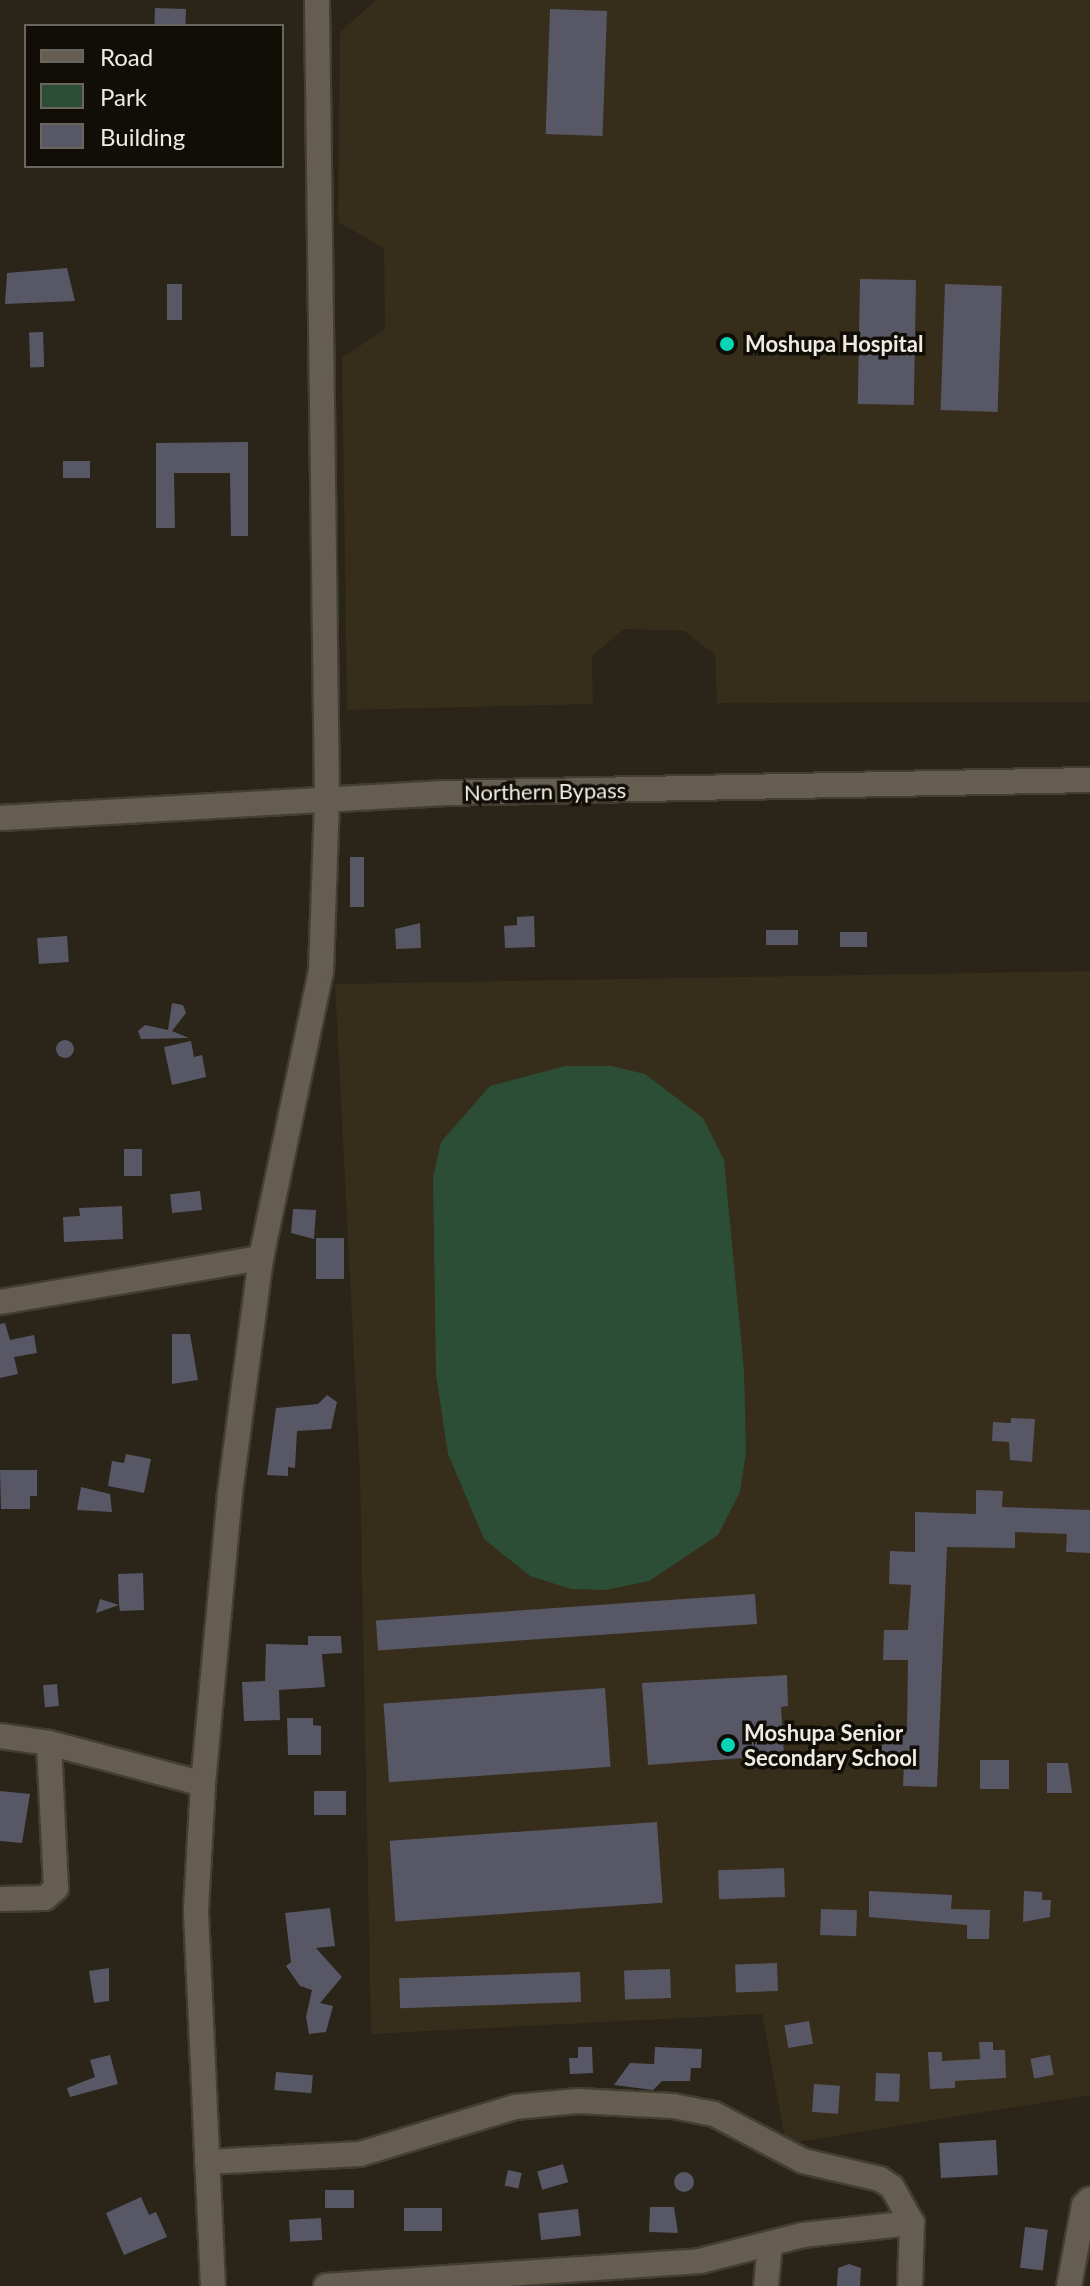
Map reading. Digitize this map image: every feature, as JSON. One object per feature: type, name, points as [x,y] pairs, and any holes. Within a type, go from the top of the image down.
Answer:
[{"type":"street","points":[[213,2286],[196,1910],[203,1784],[230,1493],[261,1258],[281,1150],[319,991],[327,800],[317,0]]},
{"type":"street","name":"Northern Bypass","points":[[0,818],[327,800],[1090,780]]},
{"type":"street","points":[[0,1302],[261,1258]]},
{"type":"street","points":[[0,1736],[49,1743],[203,1784]]},
{"type":"street","points":[[0,1899],[45,1898],[56,1888],[49,1743]]},
{"type":"street","points":[[207,2162],[360,2154],[465,2126],[515,2107],[578,2101],[673,2106],[714,2114],[803,2161],[880,2179],[892,2187],[912,2223],[910,2286]]},
{"type":"street","points":[[1069,2286],[1084,2205],[1090,2199]]},
{"type":"street","points":[[326,2286],[503,2282],[700,2261],[803,2235],[912,2223]]},
{"type":"street","points":[[766,2286],[770,2245]]},
{"type":"shaded area","name":"Moshupa Hospital","points":[[376,0],[1090,0],[1090,702],[717,703],[715,655],[684,631],[624,629],[592,656],[593,704],[347,710],[342,358],[385,329],[384,248],[338,222],[340,32]]},
{"type":"shaded area","name":"Moshupa Senior Secondary School","points":[[1090,971],[1090,2095],[786,2144],[762,2014],[371,2034],[360,1476],[335,984]]},
{"type":"green space","points":[[565,1066],[611,1066],[645,1074],[703,1118],[724,1160],[744,1370],[746,1452],[740,1492],[718,1535],[649,1581],[606,1590],[571,1589],[530,1576],[484,1539],[448,1454],[436,1374],[433,1178],[441,1142],[490,1086]]},
{"type":"building","points":[[155,8],[186,9],[185,24],[154,24]]},
{"type":"building","points":[[550,9],[607,11],[603,136],[546,134]]},
{"type":"building","points":[[67,268],[75,301],[5,304],[7,273]]},
{"type":"building","points":[[860,279],[916,280],[914,405],[858,404]]},
{"type":"building","points":[[167,284],[182,284],[182,320],[167,320]]},
{"type":"building","points":[[945,284],[1002,286],[998,412],[941,410]]},
{"type":"building","points":[[29,332],[43,332],[44,367],[30,367]]},
{"type":"building","points":[[248,442],[248,536],[231,536],[230,473],[174,473],[175,528],[156,528],[156,443]]},
{"type":"building","points":[[63,461],[90,461],[90,478],[63,478]]},
{"type":"building","points":[[350,857],[364,857],[364,907],[350,907]]},
{"type":"building","points":[[534,916],[535,947],[505,948],[504,926],[517,925],[517,917]]},
{"type":"building","points":[[420,923],[421,948],[396,949],[395,929]]},
{"type":"building","points":[[766,930],[798,930],[798,945],[766,945]]},
{"type":"building","points":[[840,932],[867,932],[867,947],[840,947]]},
{"type":"building","points":[[67,936],[69,962],[39,964],[37,938]]},
{"type":"building","points":[[172,1003],[183,1005],[186,1013],[172,1031],[189,1038],[141,1039],[138,1031],[145,1025],[168,1030]]},
{"type":"building","points":[[61,1040],[69,1040],[74,1049],[72,1056],[61,1058],[56,1053],[56,1045]]},
{"type":"building","points":[[191,1041],[194,1057],[202,1055],[206,1077],[172,1085],[164,1047]]},
{"type":"building","points":[[124,1149],[142,1149],[142,1176],[124,1176]]},
{"type":"building","points":[[200,1191],[202,1210],[172,1213],[170,1194]]},
{"type":"building","points":[[122,1206],[123,1239],[64,1242],[63,1217],[80,1216],[79,1208]]},
{"type":"building","points":[[293,1209],[316,1210],[314,1239],[291,1233]]},
{"type":"building","points":[[316,1238],[344,1238],[344,1279],[316,1279]]},
{"type":"building","points":[[5,1323],[10,1340],[34,1335],[37,1353],[14,1357],[18,1374],[0,1378],[0,1324]]},
{"type":"building","points":[[172,1334],[190,1334],[198,1380],[172,1384]]},
{"type":"building","points":[[327,1395],[337,1402],[331,1429],[297,1431],[295,1468],[288,1467],[288,1476],[267,1475],[276,1408],[318,1404]]},
{"type":"building","points":[[1011,1418],[1035,1419],[1032,1462],[1010,1460],[1009,1442],[992,1441],[993,1422],[1011,1423]]},
{"type":"building","points":[[126,1454],[151,1459],[144,1493],[108,1486],[112,1461],[124,1463]]},
{"type":"building","points":[[0,1470],[37,1470],[37,1496],[30,1496],[30,1509],[1,1509]]},
{"type":"building","points":[[81,1487],[110,1494],[112,1512],[77,1510]]},
{"type":"building","points":[[976,1490],[1003,1491],[1002,1507],[1090,1510],[1090,1553],[1066,1552],[1067,1534],[1015,1532],[1015,1548],[947,1547],[937,1787],[903,1786],[904,1763],[880,1762],[882,1730],[907,1731],[908,1660],[883,1660],[884,1630],[908,1630],[911,1585],[889,1584],[890,1551],[915,1552],[915,1512],[976,1514]]},
{"type":"building","points":[[143,1573],[144,1610],[120,1611],[118,1574]]},
{"type":"building","points":[[755,1594],[757,1624],[378,1650],[376,1621]]},
{"type":"building","points":[[100,1599],[119,1605],[96,1613]]},
{"type":"building","points":[[308,1636],[341,1636],[342,1653],[322,1654],[325,1687],[279,1690],[280,1720],[244,1721],[242,1682],[265,1681],[266,1644],[308,1645]]},
{"type":"building","points":[[787,1675],[788,1706],[781,1707],[784,1755],[648,1765],[642,1683]]},
{"type":"building","points":[[57,1684],[59,1706],[45,1707],[43,1685]]},
{"type":"building","points":[[605,1688],[611,1767],[389,1782],[384,1703]]},
{"type":"building","points":[[287,1718],[313,1718],[313,1725],[321,1726],[321,1755],[288,1755]]},
{"type":"building","points":[[980,1760],[1009,1760],[1009,1789],[980,1789]]},
{"type":"building","points":[[1047,1763],[1068,1763],[1072,1793],[1047,1793]]},
{"type":"building","points":[[0,1791],[30,1794],[22,1843],[0,1841]]},
{"type":"building","points":[[314,1791],[346,1791],[346,1815],[314,1815]]},
{"type":"building","points":[[657,1822],[663,1903],[395,1921],[390,1841]]},
{"type":"building","points":[[784,1868],[785,1897],[719,1899],[718,1870]]},
{"type":"building","points":[[869,1891],[952,1895],[951,1909],[990,1910],[989,1939],[967,1939],[967,1925],[869,1917]]},
{"type":"building","points":[[1024,1891],[1042,1892],[1042,1900],[1051,1900],[1050,1917],[1023,1922]]},
{"type":"building","points":[[330,1908],[335,1946],[316,1948],[342,1977],[320,2003],[333,2006],[326,2032],[309,2034],[306,2017],[312,1990],[300,1986],[286,1966],[291,1962],[285,1913]]},
{"type":"building","points":[[821,1909],[857,1910],[856,1936],[820,1935]]},
{"type":"building","points":[[777,1963],[778,1991],[736,1992],[735,1964]]},
{"type":"building","points":[[109,1968],[109,2001],[94,2003],[89,1971]]},
{"type":"building","points":[[670,1969],[671,1998],[625,2000],[624,1971]]},
{"type":"building","points":[[580,1972],[581,2002],[400,2008],[399,1978]]},
{"type":"building","points":[[809,2021],[813,2044],[788,2048],[784,2025]]},
{"type":"building","points":[[979,2042],[993,2042],[993,2050],[1005,2050],[1006,2078],[955,2081],[955,2088],[930,2089],[928,2052],[942,2052],[942,2061],[980,2059]]},
{"type":"building","points":[[578,2047],[592,2047],[593,2073],[570,2074],[569,2058],[578,2058]]},
{"type":"building","points":[[655,2047],[702,2049],[701,2068],[691,2068],[690,2081],[662,2081],[653,2090],[614,2085],[630,2063],[654,2064]]},
{"type":"building","points":[[110,2055],[118,2084],[70,2097],[67,2088],[95,2077],[90,2060]]},
{"type":"building","points":[[1050,2055],[1054,2075],[1034,2078],[1030,2059]]},
{"type":"building","points":[[276,2072],[313,2075],[311,2093],[274,2090]]},
{"type":"building","points":[[876,2073],[900,2074],[899,2102],[875,2101]]},
{"type":"building","points":[[814,2084],[840,2086],[838,2114],[812,2112]]},
{"type":"building","points":[[996,2140],[998,2175],[941,2178],[939,2143]]},
{"type":"building","points":[[563,2164],[568,2182],[542,2190],[537,2171]]},
{"type":"building","points":[[508,2170],[522,2173],[518,2189],[505,2186]]},
{"type":"building","points":[[684,2172],[691,2175],[694,2182],[691,2189],[684,2192],[677,2189],[674,2182],[677,2175]]},
{"type":"building","points":[[325,2190],[354,2190],[354,2208],[325,2208]]},
{"type":"building","points":[[141,2197],[149,2215],[156,2212],[167,2237],[124,2255],[106,2213]]},
{"type":"building","points":[[650,2207],[674,2207],[678,2233],[649,2232]]},
{"type":"building","points":[[404,2208],[442,2208],[442,2231],[404,2231]]},
{"type":"building","points":[[578,2209],[581,2236],[541,2240],[538,2213]]},
{"type":"building","points":[[321,2218],[322,2240],[290,2242],[289,2220]]},
{"type":"building","points":[[1025,2227],[1048,2230],[1043,2270],[1020,2268]]},
{"type":"building","points":[[849,2264],[861,2268],[860,2286],[837,2286],[838,2268]]},
{"type":"place","name":"Moshupa Hospital","points":[[727,344]]},
{"type":"place","name":"Moshupa Senior Secondary School","points":[[728,1745]]}]
